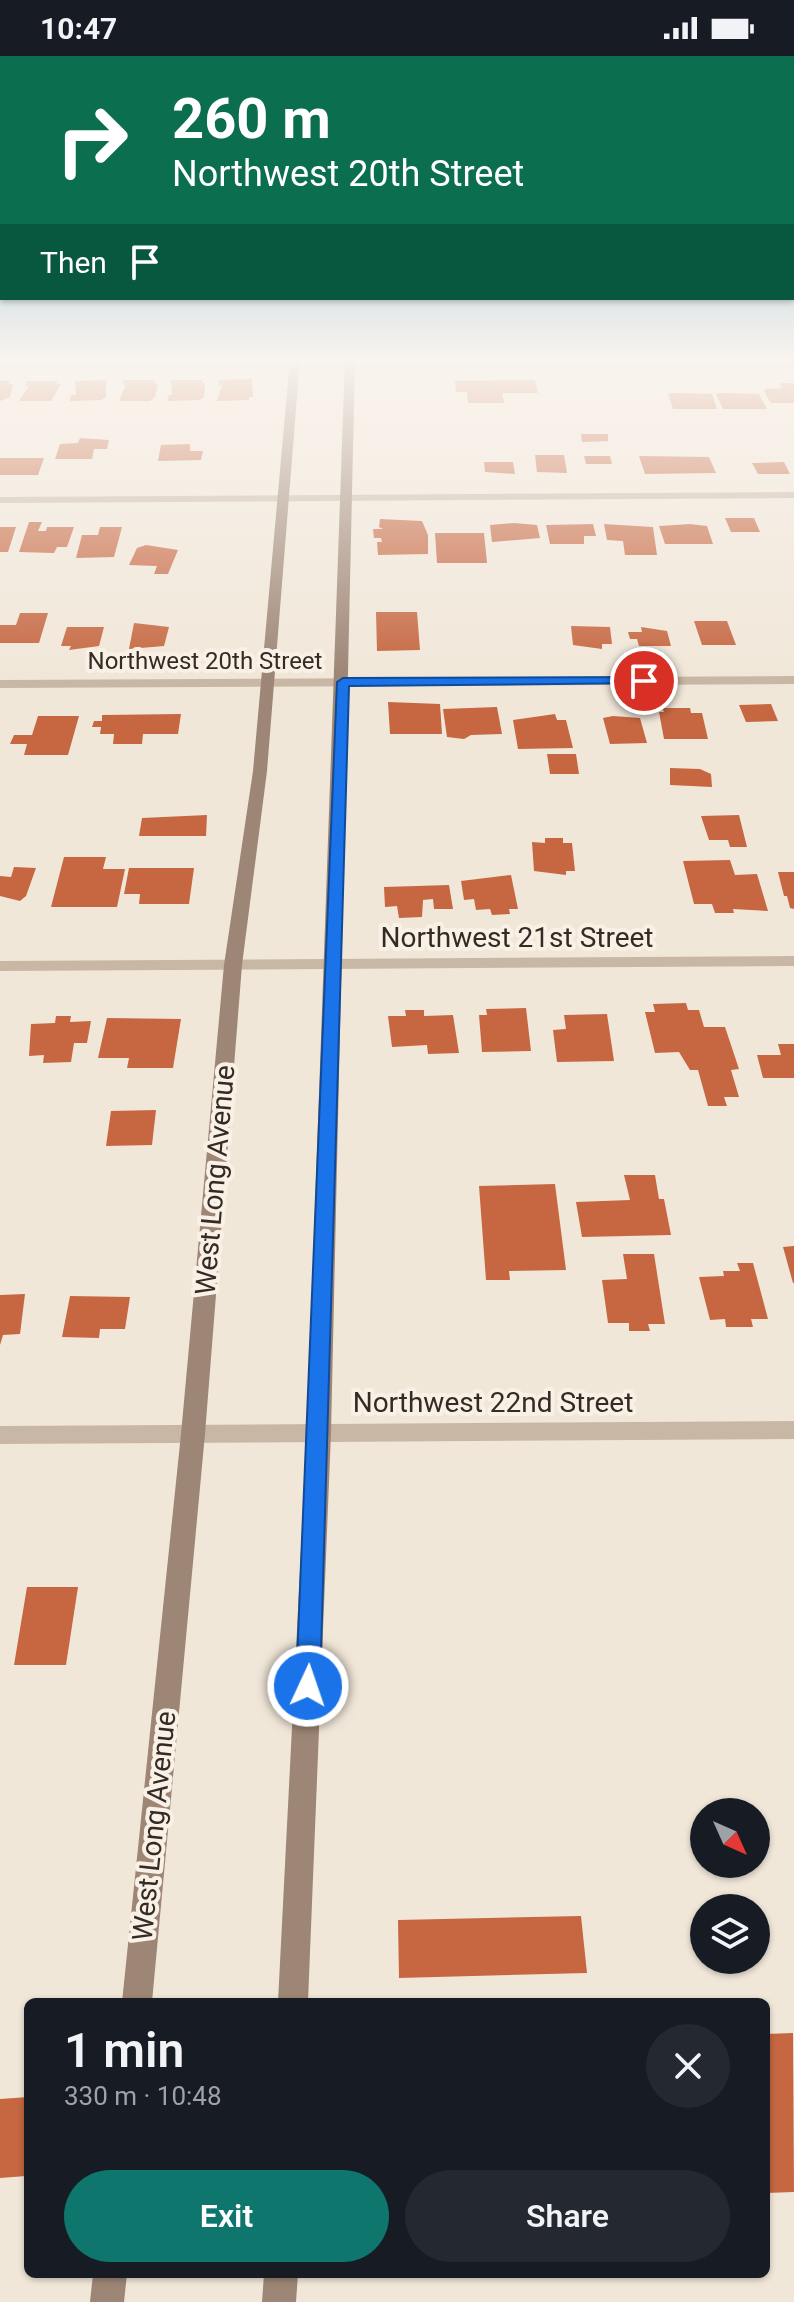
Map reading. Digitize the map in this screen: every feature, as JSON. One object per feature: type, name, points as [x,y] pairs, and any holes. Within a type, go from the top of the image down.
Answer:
[{"type":"main road","name":"West Long Avenue","points":[[137,1998],[193,1434],[233,965],[269,683],[288,464]]},
{"type":"main road","points":[[293,1998],[319,1433],[343,682],[347,464]]},
{"type":"main road","points":[[107,2302],[110,2278]]},
{"type":"main road","points":[[279,2302],[281,2278]]},
{"type":"street","points":[[0,500],[794,495]]},
{"type":"street","name":"Northwest 20th Street","points":[[0,684],[794,680]]},
{"type":"street","name":"Northwest 21st Street","points":[[0,966],[794,961]]},
{"type":"street","name":"Northwest 22nd Street","points":[[0,1435],[794,1430]]},
{"type":"building","points":[[0,464],[42,464],[38,475],[0,475]]},
{"type":"building","points":[[484,464],[513,464],[515,474],[485,472]]},
{"type":"building","points":[[536,464],[565,464],[567,473],[537,472]]},
{"type":"building","points":[[642,464],[712,464],[716,473],[645,474]]},
{"type":"building","points":[[752,464],[785,464],[790,474],[758,474]]},
{"type":"building","points":[[725,518],[754,518],[760,532],[731,532]]},
{"type":"building","points":[[380,519],[422,521],[428,535],[428,554],[378,555],[377,542],[382,542],[381,538],[374,538],[373,529],[383,529],[379,527]]},
{"type":"building","points":[[29,522],[42,522],[38,531],[46,531],[47,527],[74,527],[67,547],[57,547],[54,553],[19,552]]},
{"type":"building","points":[[593,524],[596,536],[584,536],[584,544],[550,544],[546,525]]},
{"type":"building","points":[[604,524],[653,527],[657,555],[625,555],[623,541],[607,540]]},
{"type":"building","points":[[490,525],[537,525],[540,538],[492,542]]},
{"type":"building","points":[[659,526],[707,526],[713,544],[665,544]]},
{"type":"building","points":[[0,527],[16,527],[8,552],[0,552]]},
{"type":"building","points":[[100,527],[122,527],[114,557],[76,558],[82,535],[98,535]]},
{"type":"building","points":[[435,533],[484,533],[487,563],[437,563]]},
{"type":"building","points":[[146,545],[178,550],[168,574],[154,574],[157,566],[129,565],[137,548]]},
{"type":"building","points":[[376,612],[417,612],[420,650],[377,651]]},
{"type":"building","points":[[20,613],[48,613],[39,643],[0,643],[0,625],[16,625]]},
{"type":"building","points":[[694,621],[727,621],[736,645],[702,645]]},
{"type":"building","points":[[134,623],[169,627],[164,646],[129,649]]},
{"type":"building","points":[[571,626],[610,627],[612,644],[602,644],[602,649],[573,645]]},
{"type":"building","points":[[67,627],[104,627],[99,646],[69,650],[71,646],[61,646]]},
{"type":"building","points":[[641,627],[667,631],[671,646],[639,646],[637,639],[630,639],[628,632],[642,632]]},
{"type":"building","points":[[388,702],[440,704],[442,734],[390,734]]},
{"type":"building","points":[[771,704],[778,721],[746,722],[739,705]]},
{"type":"building","points":[[497,707],[502,734],[471,735],[464,739],[447,737],[443,709]]},
{"type":"building","points":[[662,708],[690,708],[691,713],[702,713],[708,739],[664,739],[659,712],[664,712]]},
{"type":"building","points":[[181,714],[178,734],[143,734],[142,744],[113,744],[114,734],[100,734],[101,727],[92,727],[94,721],[102,721],[102,715]]},
{"type":"building","points":[[555,714],[557,720],[566,720],[573,748],[518,749],[513,720]]},
{"type":"building","points":[[38,716],[79,716],[68,755],[24,755],[27,744],[10,744],[14,735],[32,735]]},
{"type":"building","points":[[603,718],[640,718],[647,743],[610,744]]},
{"type":"building","points":[[547,754],[576,754],[579,774],[550,774]]},
{"type":"building","points":[[670,768],[700,769],[711,774],[712,787],[670,785]]},
{"type":"building","points":[[207,815],[206,836],[139,836],[142,818]]},
{"type":"building","points":[[739,815],[747,847],[730,847],[728,840],[709,840],[701,816]]},
{"type":"building","points":[[545,838],[563,838],[563,843],[572,843],[575,871],[566,871],[566,875],[534,871],[532,842],[545,843]]},
{"type":"building","points":[[64,857],[106,857],[103,869],[125,869],[117,907],[51,907]]},
{"type":"building","points":[[730,860],[735,875],[757,874],[768,911],[733,909],[734,913],[715,913],[712,904],[694,904],[683,861]]},
{"type":"building","points":[[14,867],[36,868],[26,896],[20,901],[0,896],[0,876],[11,877]]},
{"type":"building","points":[[129,868],[194,868],[189,904],[139,904],[140,894],[124,894]]},
{"type":"building","points":[[778,872],[794,872],[794,909],[790,908],[787,896],[784,896]]},
{"type":"building","points":[[511,875],[518,909],[509,909],[510,914],[492,915],[490,909],[476,910],[474,899],[464,900],[461,881]]},
{"type":"building","points":[[449,885],[453,909],[434,909],[433,899],[423,900],[422,917],[399,918],[397,906],[385,907],[384,887]]},
{"type":"building","points":[[686,1003],[688,1010],[699,1010],[704,1027],[725,1027],[739,1069],[731,1070],[739,1097],[724,1097],[727,1106],[708,1106],[698,1070],[690,1070],[679,1052],[655,1053],[645,1012],[655,1012],[653,1004]]},
{"type":"building","points":[[526,1008],[531,1051],[482,1052],[479,1015],[487,1015],[486,1009]]},
{"type":"building","points":[[405,1010],[424,1010],[424,1016],[453,1015],[459,1053],[428,1054],[427,1045],[392,1047],[388,1016],[406,1016]]},
{"type":"building","points":[[607,1014],[614,1061],[557,1062],[553,1030],[566,1029],[564,1015]]},
{"type":"building","points":[[56,1016],[71,1016],[70,1022],[91,1021],[87,1043],[74,1043],[71,1062],[43,1063],[44,1055],[29,1056],[31,1024],[55,1023]]},
{"type":"building","points":[[107,1018],[181,1019],[173,1068],[127,1068],[129,1058],[98,1058]]},
{"type":"building","points":[[778,1044],[794,1044],[794,1078],[763,1078],[757,1055],[781,1055]]},
{"type":"building","points":[[156,1110],[152,1145],[106,1146],[111,1111]]},
{"type":"building","points":[[624,1175],[655,1175],[659,1199],[664,1199],[671,1235],[582,1237],[576,1202],[630,1200]]},
{"type":"building","points":[[555,1184],[566,1270],[509,1271],[510,1280],[486,1280],[479,1186]]},
{"type":"building","points":[[794,1246],[794,1283],[793,1283],[783,1247]]},
{"type":"building","points":[[623,1254],[654,1254],[665,1324],[648,1324],[650,1331],[629,1331],[629,1323],[608,1323],[602,1280],[627,1279]]},
{"type":"building","points":[[737,1263],[753,1263],[768,1319],[751,1319],[753,1327],[726,1327],[725,1319],[710,1320],[699,1277],[724,1276],[723,1271],[740,1271]]},
{"type":"building","points":[[25,1294],[20,1334],[3,1335],[0,1345],[0,1295]]},
{"type":"building","points":[[70,1296],[130,1297],[125,1329],[100,1329],[99,1338],[62,1337]]},
{"type":"building","points":[[27,1587],[78,1587],[66,1665],[14,1665]]},
{"type":"building","points":[[581,1916],[587,1973],[399,1978],[398,1920]]},
{"type":"building","points":[[793,2033],[794,2192],[770,2193],[770,2034]]},
{"type":"building","points":[[24,2097],[24,2176],[0,2178],[0,2099]]},
{"type":"route","points":[[308,1686],[343,682],[644,681]]}]
